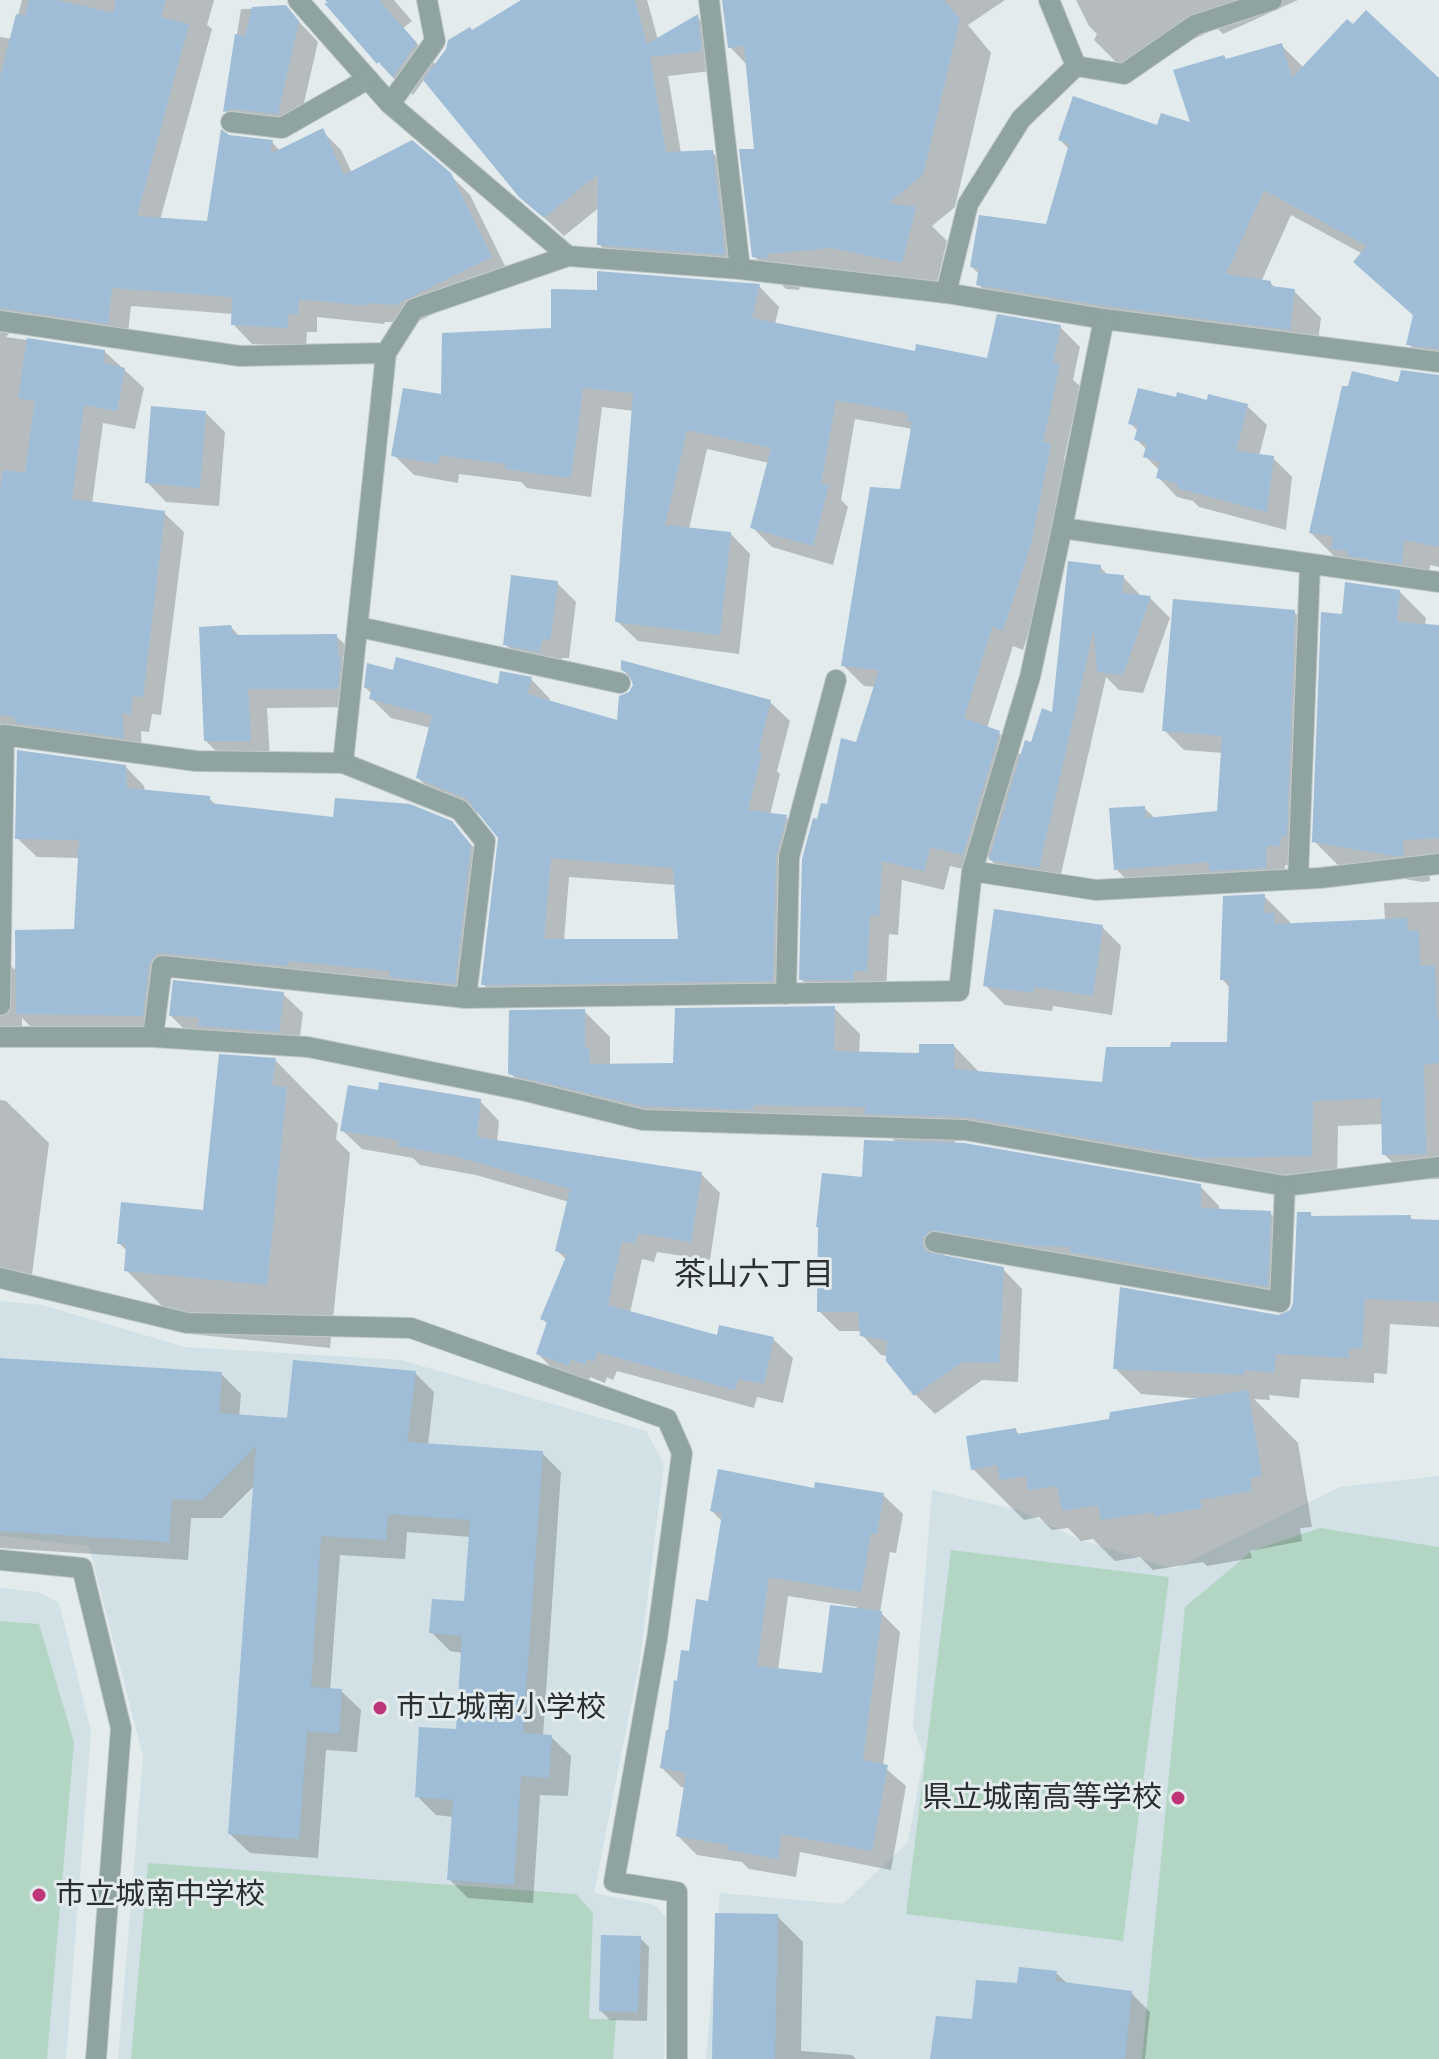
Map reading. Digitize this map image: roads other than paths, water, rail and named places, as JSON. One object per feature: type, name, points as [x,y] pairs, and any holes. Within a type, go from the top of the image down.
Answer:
[{"type":"street","points":[[298,0],[390,104],[568,256]]},
{"type":"street","points":[[390,104],[435,41],[427,0]]},
{"type":"street","points":[[709,0],[740,269]]},
{"type":"street","points":[[1049,0],[1076,66]]},
{"type":"street","points":[[1076,66],[1124,74],[1195,25],[1272,0]]},
{"type":"street","points":[[946,293],[968,204],[1021,119],[1076,66]]},
{"type":"street","points":[[231,122],[282,128],[368,79]]},
{"type":"street","points":[[343,763],[386,353],[414,309],[568,256],[740,269],[946,293],[1104,319],[1439,362]]},
{"type":"street","points":[[153,1037],[162,966],[466,998],[959,991],[972,871],[1030,677],[1104,319]]},
{"type":"street","points":[[0,321],[240,356],[386,353]]},
{"type":"street","points":[[1062,528],[1439,582]]},
{"type":"street","points":[[1298,879],[1310,565]]},
{"type":"street","points":[[359,627],[620,683]]},
{"type":"street","points":[[786,994],[789,857],[836,680]]},
{"type":"street","points":[[0,1005],[2,735],[196,761],[343,763],[460,810],[485,841],[466,998]]},
{"type":"street","points":[[972,871],[1096,890],[1298,879],[1439,864]]},
{"type":"street","points":[[0,1037],[153,1037],[308,1047],[526,1091],[643,1120],[965,1130],[1285,1186],[1439,1167]]},
{"type":"street","points":[[935,1242],[1280,1302],[1285,1186]]},
{"type":"street","points":[[0,1278],[187,1323],[411,1328],[667,1419],[682,1453],[657,1639],[614,1882],[677,1892],[677,2059]]},
{"type":"street","points":[[0,1560],[82,1568],[121,1728],[96,2059]]},
{"type":"place","name":"市立城南小学校","points":[[380,1708]]},
{"type":"place","name":"県立城南高等学校","points":[[1178,1798]]},
{"type":"place","name":"市立城南中学校","points":[[39,1895]]},
{"type":"district","name":"茶山六丁目","points":[[754,1276]]}]
